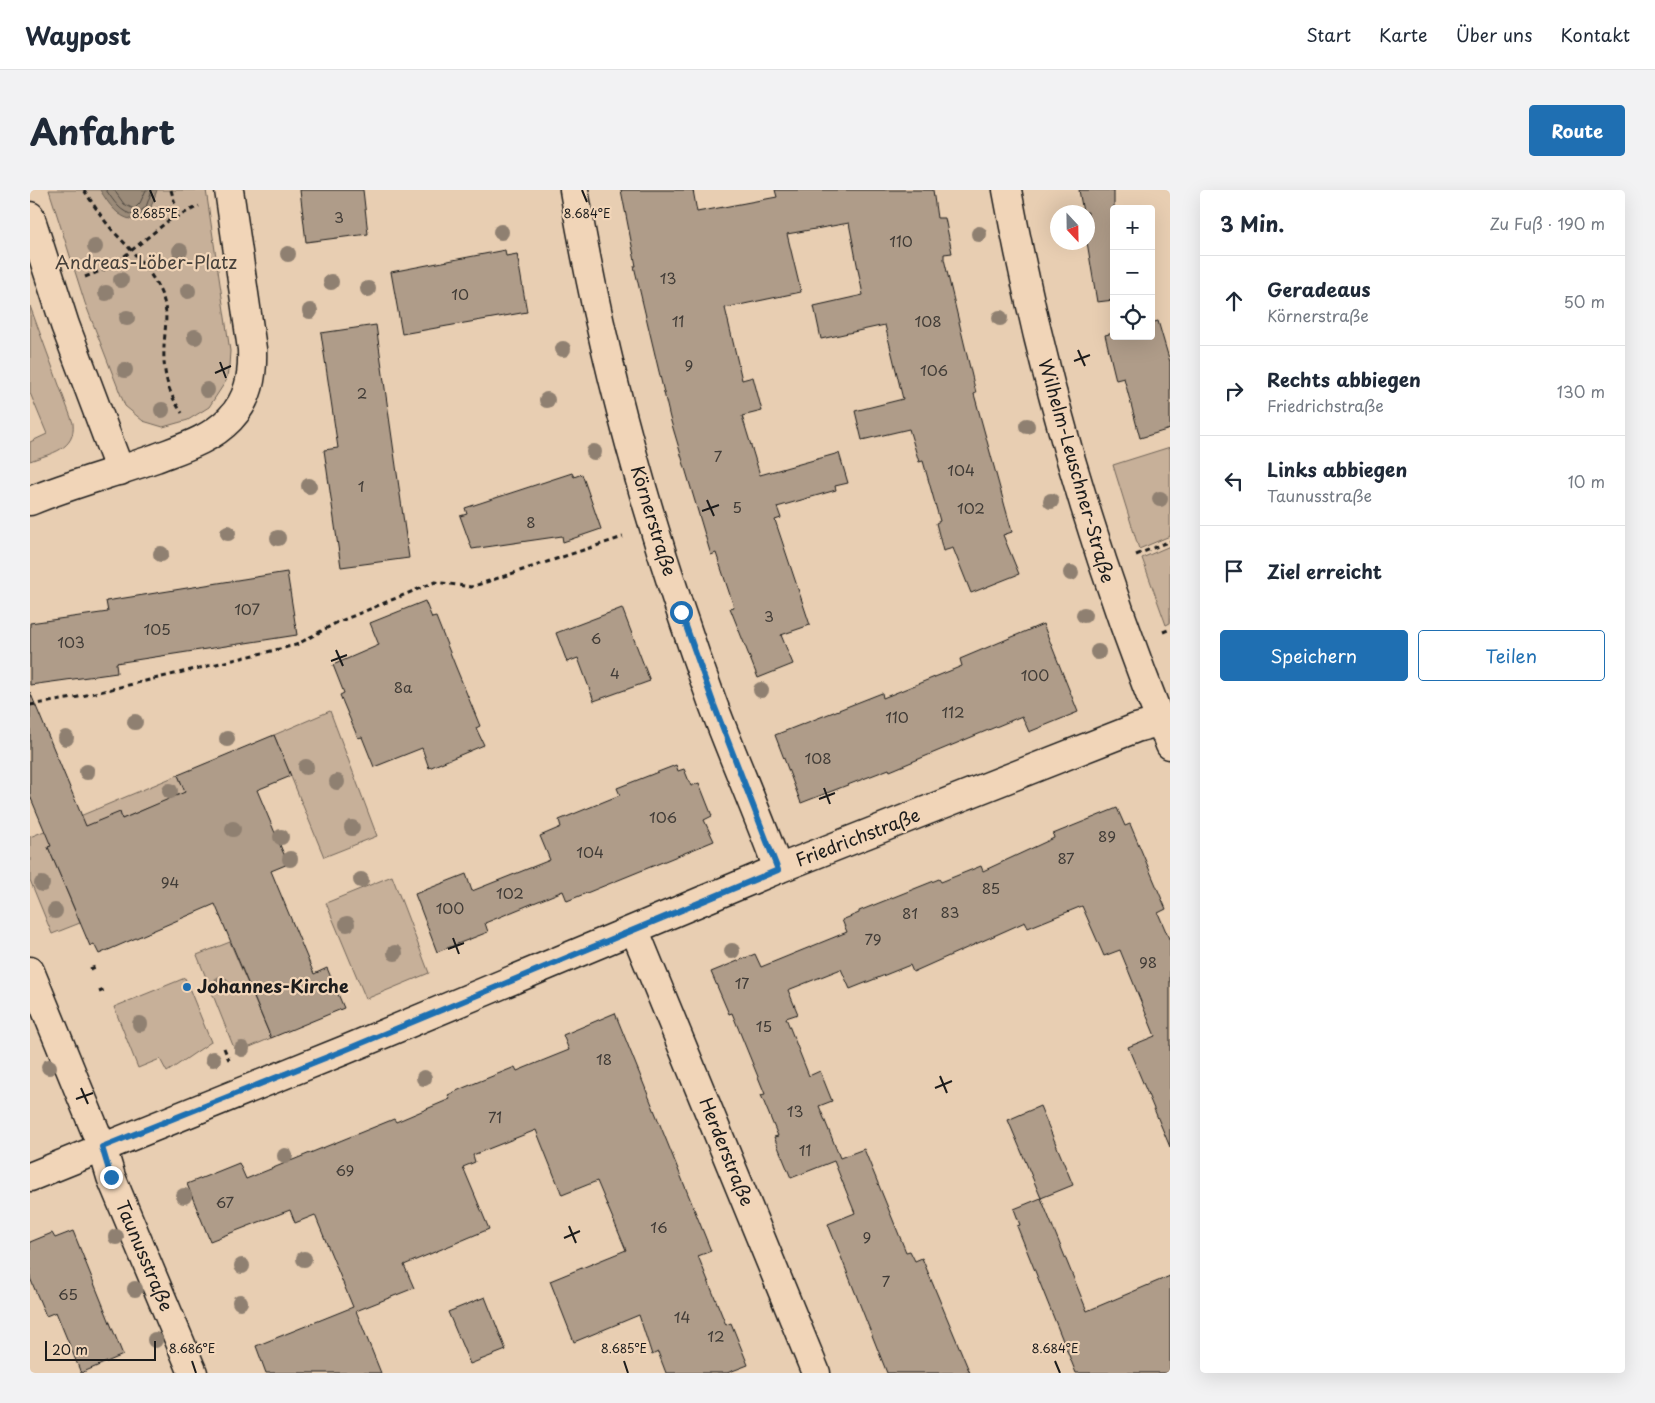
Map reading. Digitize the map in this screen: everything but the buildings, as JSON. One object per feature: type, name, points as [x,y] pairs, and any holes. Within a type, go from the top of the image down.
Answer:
[{"type":"street","points":[[30,502],[58,490],[120,471],[204,439],[217,431],[241,405],[250,388],[253,372],[252,349],[229,190]]},
{"type":"street","name":"Körnerstraße","points":[[574,190],[602,337],[648,512],[714,705],[778,870]]},
{"type":"street","name":"Wilhelm-Leuschner-Straße","points":[[1007,190],[1045,368],[1074,475],[1116,606],[1167,729]]},
{"type":"street","points":[[30,216],[65,325],[120,471]]},
{"type":"street","name":"Friedrichstraße","points":[[30,1176],[635,931],[778,870],[1136,728],[1167,729]]},
{"type":"street","name":"Herderstraße","points":[[635,931],[816,1373]]},
{"type":"street","name":"Taunusstraße","points":[[30,971],[102,1147],[111,1177],[193,1373]]},
{"type":"path","points":[[84,190],[112,229],[149,270],[165,306],[164,376],[175,403],[184,416]]},
{"type":"path","points":[[171,190],[178,214]]},
{"type":"path","points":[[81,279],[111,266],[178,214],[205,204]]},
{"type":"path","points":[[30,705],[74,698],[296,645],[336,623],[435,582],[471,587],[628,536]]},
{"type":"path","points":[[1136,555],[1170,541]]},
{"type":"path","points":[[1163,632],[1170,629]]},
{"type":"path","points":[[90,969],[98,966]]},
{"type":"path","points":[[99,992],[106,989]]},
{"type":"path","points":[[224,1048],[230,1063]]},
{"type":"green space","name":"Andreas-Löber-Platz","points":[[49,190],[206,190],[230,351],[226,381],[209,407],[188,420],[163,427],[143,421],[125,406],[85,303]]},
{"type":"green space","points":[[30,306],[73,423],[73,432],[66,445],[54,453],[30,461],[30,442],[47,434],[30,393]]},
{"type":"green space","points":[[1170,447],[1170,536],[1139,549],[1113,465]]},
{"type":"green space","points":[[1170,546],[1170,623],[1166,625],[1142,558]]},
{"type":"green space","points":[[330,711],[377,836],[324,857],[274,735]]},
{"type":"green space","points":[[178,775],[194,813],[157,829],[148,808],[122,819],[120,813],[48,847],[80,923],[52,934],[30,880],[30,837]]},
{"type":"green space","points":[[392,876],[429,973],[366,999],[326,903]]},
{"type":"green space","points":[[230,942],[271,1038],[236,1053],[197,955]]},
{"type":"green space","points":[[185,978],[211,1042],[167,1072],[160,1059],[138,1068],[114,1007]]},
{"type":"water","points":[[100,190],[157,190],[150,210],[136,220],[119,214]]},
{"type":"place","name":"Johannes-Kirche","points":[[187,987]]},
{"type":"route","points":[[111,1177],[102,1147],[345,1050],[778,870],[714,705],[681,612]]}]
